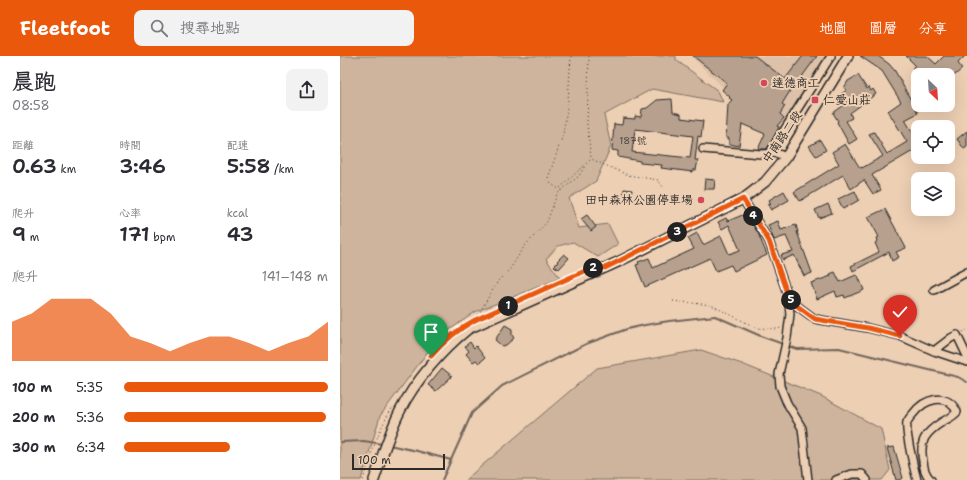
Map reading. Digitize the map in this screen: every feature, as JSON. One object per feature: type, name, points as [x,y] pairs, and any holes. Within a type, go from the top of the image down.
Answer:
[{"type":"main road","name":"中南路二段","points":[[374,480],[400,410],[413,388],[449,346],[468,329],[618,262],[743,199],[766,182],[782,155],[848,56]]},
{"type":"street","points":[[782,155],[771,151],[831,56]]},
{"type":"street","points":[[703,149],[782,155]]},
{"type":"street","points":[[743,199],[769,241],[788,296],[790,314],[787,338],[779,374],[780,386],[787,403],[802,428],[808,480]]},
{"type":"street","points":[[934,290],[967,272]]},
{"type":"street","points":[[788,296],[796,305],[815,319],[868,328],[900,336],[934,351],[967,362]]},
{"type":"street","points":[[934,351],[957,335],[967,356]]},
{"type":"street","points":[[916,480],[907,422],[917,408],[933,399],[947,401],[954,405],[957,412],[955,415],[928,433],[922,442],[921,450],[925,475],[931,480]]},
{"type":"street","points":[[836,480],[852,474],[862,474],[867,480]]},
{"type":"path","points":[[571,56],[568,100],[563,135],[546,181],[559,189],[591,159]]},
{"type":"path","points":[[589,56],[587,125],[591,159]]},
{"type":"path","points":[[591,159],[628,175],[658,180],[663,187]]},
{"type":"path","points":[[475,320],[498,282],[510,269],[524,247],[547,222],[558,194],[580,176],[586,163]]},
{"type":"path","points":[[673,301],[711,305],[757,328],[776,329],[789,325]]},
{"type":"path","points":[[363,480],[384,419],[393,407]]},
{"type":"shaded area","points":[[340,56],[676,56],[676,60],[718,91],[723,102],[652,89],[604,115],[611,146],[596,181],[569,198],[579,228],[608,224],[618,244],[598,257],[573,242],[558,246],[546,259],[560,278],[475,312],[438,338],[380,416],[361,480],[340,480]]},
{"type":"shaded area","name":"達德商工","points":[[691,56],[826,56],[779,130],[740,104]]},
{"type":"shaded area","points":[[701,350],[742,364],[821,396],[881,429],[890,470],[882,480],[465,480],[597,368]]},
{"type":"building","name":"達德商工","points":[[693,56],[755,56],[785,79],[803,56],[817,56],[798,82],[800,84],[796,88],[793,86],[782,104],[785,106],[780,114],[784,118],[777,126],[779,127],[767,149],[758,149],[765,134],[742,124],[739,146],[729,144],[729,138],[726,138],[728,104],[732,100],[722,90],[727,83]]},
{"type":"building","points":[[860,56],[878,56],[889,64],[895,71],[911,100],[911,112],[918,113],[905,120],[911,130],[911,152],[872,175],[881,190],[873,194],[864,180],[851,189],[843,175],[800,201],[794,192],[839,164],[832,152],[845,144],[860,168],[862,168],[883,156],[869,134],[874,132],[887,154],[907,142],[888,111],[901,102],[882,71]]},
{"type":"building","points":[[906,56],[927,56],[936,64],[944,56],[965,56],[958,63],[962,69],[955,75],[955,68],[913,68],[915,65]]},
{"type":"building","points":[[858,75],[867,89],[869,87],[871,91],[873,89],[876,94],[850,113],[852,118],[846,121],[857,139],[849,144],[833,113],[847,103],[841,94],[847,90],[844,88],[848,81]]},
{"type":"building","points":[[672,99],[673,112],[681,114],[681,118],[703,121],[701,137],[698,136],[695,160],[698,160],[696,170],[693,170],[693,172],[661,168],[662,165],[640,163],[640,161],[618,157],[618,151],[612,150],[614,124],[622,125],[623,118],[635,119],[635,116],[641,117],[642,109],[647,108],[657,100]],"holes":[[[635,129],[693,136],[690,158],[632,152]]]},
{"type":"building","points":[[967,131],[967,147],[964,149],[957,139]]},
{"type":"building","points":[[820,140],[826,150],[816,156],[809,146]]},
{"type":"building","points":[[705,179],[715,180],[714,189],[704,189]]},
{"type":"building","points":[[624,189],[632,190],[630,202],[623,200]]},
{"type":"building","points":[[784,191],[789,200],[771,210],[768,205],[771,204],[769,200]]},
{"type":"building","points":[[855,191],[859,200],[843,209],[838,199]]},
{"type":"building","points":[[828,204],[832,213],[819,218],[815,210]]},
{"type":"building","points":[[885,209],[906,248],[896,252],[899,257],[892,261],[889,252],[853,271],[851,266],[879,252],[875,243],[878,241],[877,238],[879,237],[868,217]]},
{"type":"building","points":[[745,214],[758,233],[767,255],[734,271],[731,265],[716,271],[710,258],[645,287],[636,265],[639,264],[638,262],[649,258],[653,268],[694,249],[688,238],[697,233],[703,245],[721,236],[729,254],[740,250],[729,225],[722,229],[718,222],[726,218],[728,221]]},
{"type":"building","points":[[587,215],[596,227],[591,231],[581,219]]},
{"type":"building","points":[[778,221],[781,230],[796,225],[797,232],[812,273],[804,276],[794,255],[783,260],[781,255],[793,252],[786,236],[774,240],[768,225]]},
{"type":"building","points":[[564,254],[569,258],[559,269],[554,266]]},
{"type":"building","points":[[835,272],[840,282],[856,275],[858,276],[864,290],[845,298],[844,295],[837,297],[835,291],[817,299],[811,283],[831,276],[830,274]]},
{"type":"building","points":[[505,325],[512,329],[512,335],[514,338],[506,345],[502,346],[495,340]]},
{"type":"building","points":[[470,342],[474,348],[476,346],[485,358],[479,363],[476,360],[473,362],[466,354],[469,351],[465,346]]},
{"type":"building","points":[[442,368],[452,376],[436,391],[428,385]]},
{"type":"building","points":[[894,447],[903,478],[898,480],[896,480],[887,448]]},
{"type":"waterway","points":[[442,480],[472,413],[502,386],[586,344],[627,329],[645,325],[715,316],[783,344]]},
{"type":"waterway","points":[[788,346],[797,349],[839,348],[958,377],[967,382]]},
{"type":"waterway","points":[[340,442],[364,441],[382,444]]},
{"type":"waterway","points":[[389,445],[451,460]]},
{"type":"place","name":"達德商工","points":[[764,83]]},
{"type":"place","name":"仁愛山莊","points":[[815,100]]},
{"type":"place","name":"田中森林公園停車場","points":[[701,200]]},
{"type":"route","points":[[431,356],[441,344],[463,327],[475,320],[596,266],[605,268],[743,199],[769,241],[788,296],[796,305],[815,319],[868,328],[900,336]]}]
